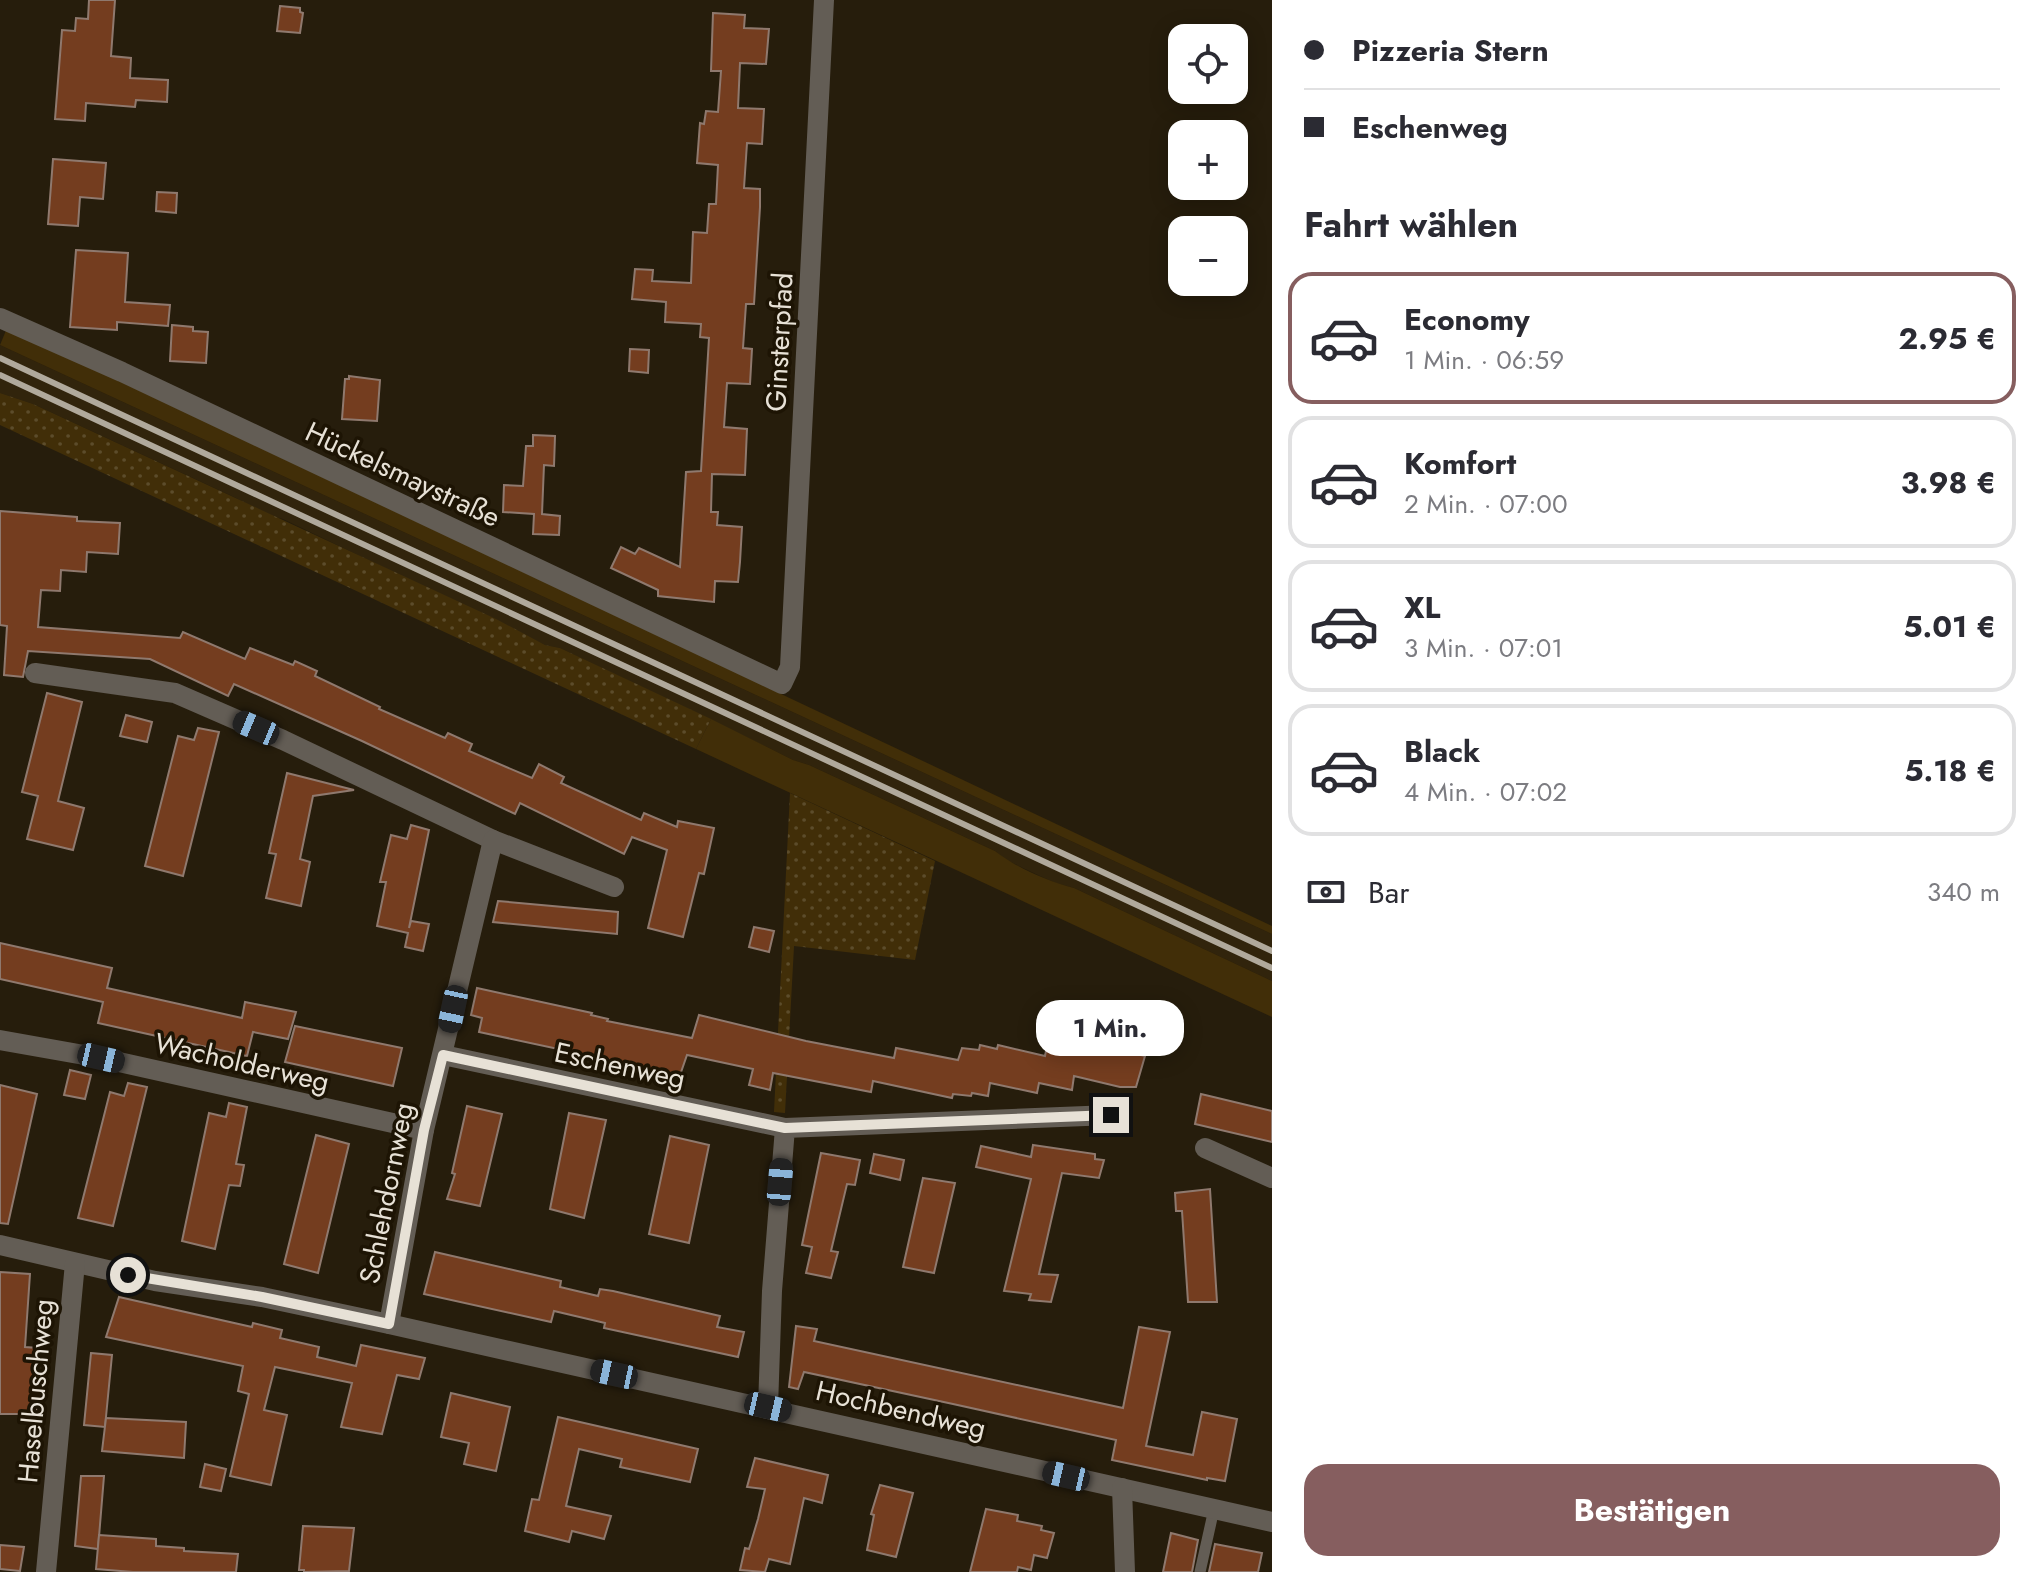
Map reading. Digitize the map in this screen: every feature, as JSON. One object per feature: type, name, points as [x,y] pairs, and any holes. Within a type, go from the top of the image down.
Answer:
[{"type":"street","name":"Ginsterpfad","points":[[782,684],[790,667],[824,0]]},
{"type":"street","name":"Hückelsmaystraße","points":[[0,318],[122,372],[782,684]]},
{"type":"street","points":[[35,673],[175,693],[283,740],[493,840],[614,887]]},
{"type":"street","name":"Schlehdornweg","points":[[389,1324],[424,1130],[493,840]]},
{"type":"street","name":"Wacholderweg","points":[[0,1040],[101,1058],[424,1130]]},
{"type":"street","name":"Eschenweg","points":[[443,1055],[785,1128],[1111,1115]]},
{"type":"street","points":[[768,1407],[772,1291],[785,1128]]},
{"type":"street","points":[[1205,1148],[1272,1178]]},
{"type":"street","name":"Hochbendweg","points":[[0,1245],[155,1281],[262,1297],[389,1324],[1272,1522]]},
{"type":"street","name":"Haselbuschweg","points":[[46,1572],[75,1263]]},
{"type":"street","points":[[1122,1488],[1125,1572]]},
{"type":"lane","points":[[1200,1572],[1214,1509]]},
{"type":"shaded area","points":[[7,328],[1272,926],[1272,934],[0,345]]},
{"type":"shaded area","points":[[0,345],[1272,934],[1272,981],[1074,888],[1055,883],[1004,859],[995,851],[793,760],[560,648],[545,645],[283,519],[264,514],[236,498],[33,404],[0,393]]},
{"type":"shaded area","points":[[0,393],[33,404],[496,619],[545,645],[560,648],[711,719],[696,749],[0,425]]},
{"type":"shaded area","points":[[711,719],[793,760],[995,851],[1033,873],[1074,888],[1272,981],[1272,1017],[696,749]]},
{"type":"shaded area","points":[[790,793],[935,861],[915,960],[794,946],[785,1113],[774,1112]]},
{"type":"building","points":[[89,0],[115,0],[111,56],[131,58],[130,78],[168,80],[167,102],[136,100],[135,107],[86,103],[85,121],[55,119],[62,30],[75,31],[76,18],[88,19]]},
{"type":"building","points":[[280,6],[300,8],[303,13],[300,33],[277,31]]},
{"type":"building","points":[[713,13],[745,15],[744,28],[769,29],[766,64],[740,63],[738,108],[764,109],[762,144],[747,143],[744,188],[760,189],[760,207],[754,304],[746,304],[743,348],[752,349],[750,384],[727,383],[724,427],[747,429],[745,475],[712,474],[711,512],[718,512],[717,525],[742,527],[738,582],[715,581],[714,602],[658,596],[658,590],[611,568],[621,547],[635,554],[639,548],[680,567],[686,472],[701,471],[709,338],[700,337],[701,324],[665,322],[666,302],[632,299],[635,269],[653,270],[652,281],[691,283],[693,232],[707,233],[709,204],[716,204],[718,165],[697,163],[700,123],[704,124],[706,111],[718,112],[721,71],[711,71]]},
{"type":"building","points":[[53,159],[106,163],[103,199],[80,197],[78,226],[48,224]]},
{"type":"building","points":[[157,192],[177,193],[176,213],[156,211]]},
{"type":"building","points":[[76,250],[128,253],[125,302],[170,305],[168,326],[117,322],[117,330],[70,327]]},
{"type":"building","points":[[172,325],[208,332],[206,363],[170,361]]},
{"type":"building","points":[[630,349],[649,350],[648,373],[629,371]]},
{"type":"building","points":[[349,376],[380,380],[377,421],[342,419],[345,379]]},
{"type":"building","points":[[533,435],[555,436],[554,466],[544,465],[542,514],[560,516],[559,535],[533,534],[534,514],[503,512],[504,485],[523,486],[526,446],[533,446]]},
{"type":"building","points":[[0,511],[120,523],[118,554],[87,552],[86,572],[61,570],[60,591],[41,590],[38,627],[180,638],[183,632],[245,659],[250,648],[293,665],[295,661],[317,671],[315,676],[379,709],[445,738],[448,733],[472,744],[469,751],[532,778],[539,764],[564,777],[561,783],[641,820],[644,813],[677,827],[678,821],[714,828],[704,874],[699,873],[683,937],[648,928],[667,850],[632,837],[624,854],[520,803],[515,814],[234,684],[228,696],[150,659],[28,651],[23,677],[4,675],[7,626],[0,625]]},
{"type":"building","points":[[47,693],[82,702],[58,801],[84,808],[73,850],[27,839],[38,796],[22,792]]},
{"type":"building","points":[[126,715],[152,722],[147,742],[120,736]]},
{"type":"building","points":[[198,728],[219,732],[183,876],[145,866],[178,736],[194,740]]},
{"type":"building","points":[[287,773],[354,790],[313,796],[300,859],[310,862],[301,906],[266,898],[276,854],[269,853]]},
{"type":"building","points":[[411,825],[429,830],[409,928],[411,921],[429,924],[423,951],[405,947],[408,933],[377,926],[386,882],[380,882],[391,835],[407,839]]},
{"type":"building","points":[[498,901],[618,912],[617,934],[493,922]]},
{"type":"building","points":[[754,927],[774,931],[769,952],[749,947]]},
{"type":"building","points":[[0,943],[112,968],[107,988],[242,1018],[245,1002],[296,1012],[288,1039],[253,1032],[247,1056],[98,1023],[103,1002],[0,979]]},
{"type":"building","points":[[477,988],[592,1013],[607,1021],[692,1038],[699,1015],[894,1058],[896,1048],[958,1060],[962,1048],[979,1050],[980,1045],[997,1049],[998,1045],[1045,1056],[1046,1051],[1061,1054],[1064,1041],[1079,1044],[1080,1040],[1145,1056],[1136,1087],[1120,1087],[1074,1076],[1072,1090],[1039,1083],[1037,1093],[990,1083],[988,1096],[953,1094],[952,1098],[873,1081],[871,1092],[773,1073],[770,1090],[749,1085],[753,1069],[687,1055],[680,1075],[479,1032],[482,1018],[471,1015]]},
{"type":"building","points":[[295,1026],[402,1048],[393,1086],[285,1062]]},
{"type":"building","points":[[70,1070],[91,1075],[85,1099],[64,1095]]},
{"type":"building","points":[[128,1083],[147,1087],[113,1226],[78,1218],[110,1092],[124,1096]]},
{"type":"building","points":[[0,1085],[37,1094],[8,1224],[0,1223]]},
{"type":"building","points":[[1201,1094],[1272,1111],[1272,1142],[1195,1124]]},
{"type":"building","points":[[229,1103],[247,1107],[236,1164],[244,1165],[240,1186],[229,1185],[215,1249],[182,1241],[209,1113],[226,1117]]},
{"type":"building","points":[[467,1106],[502,1114],[480,1206],[447,1199],[455,1174],[452,1173]]},
{"type":"building","points":[[569,1113],[606,1120],[584,1218],[550,1209]]},
{"type":"building","points":[[316,1135],[349,1144],[318,1273],[284,1264]]},
{"type":"building","points":[[670,1136],[709,1145],[689,1243],[649,1234]]},
{"type":"building","points":[[1033,1145],[1095,1154],[1095,1159],[1104,1160],[1099,1178],[1062,1173],[1039,1274],[1058,1275],[1051,1302],[1029,1300],[1031,1294],[1004,1291],[1031,1179],[976,1167],[981,1146],[1031,1157]]},
{"type":"building","points":[[821,1153],[860,1160],[855,1185],[847,1184],[831,1251],[838,1252],[831,1278],[806,1273],[812,1247],[802,1245]]},
{"type":"building","points":[[874,1154],[904,1160],[900,1180],[870,1173]]},
{"type":"building","points":[[923,1178],[955,1183],[934,1273],[903,1267]]},
{"type":"building","points":[[1210,1189],[1217,1302],[1188,1302],[1182,1211],[1176,1211],[1175,1193]]},
{"type":"building","points":[[435,1252],[561,1281],[560,1287],[598,1296],[600,1289],[613,1291],[720,1316],[717,1327],[744,1332],[738,1357],[604,1328],[605,1323],[554,1311],[551,1322],[424,1294]]},
{"type":"building","points":[[0,1272],[30,1274],[25,1347],[38,1348],[36,1414],[0,1414]]},
{"type":"building","points":[[119,1297],[252,1327],[253,1323],[282,1330],[280,1338],[319,1347],[317,1357],[356,1366],[361,1345],[425,1358],[419,1379],[397,1375],[382,1434],[341,1427],[352,1383],[275,1367],[264,1410],[287,1415],[271,1485],[230,1476],[249,1394],[238,1391],[243,1366],[106,1337]]},
{"type":"building","points":[[796,1326],[817,1329],[814,1341],[1123,1408],[1139,1327],[1170,1332],[1146,1446],[1193,1455],[1202,1412],[1237,1419],[1225,1481],[1112,1460],[1116,1440],[953,1404],[804,1372],[798,1389],[789,1387]]},
{"type":"building","points":[[91,1353],[112,1355],[105,1427],[84,1425]]},
{"type":"building","points":[[451,1393],[510,1407],[496,1471],[464,1464],[469,1443],[441,1437]]},
{"type":"building","points":[[558,1417],[698,1449],[690,1482],[620,1467],[622,1459],[579,1449],[566,1506],[611,1516],[604,1539],[572,1531],[569,1542],[525,1531],[532,1499],[539,1500]]},
{"type":"building","points":[[106,1418],[186,1422],[184,1458],[102,1451]]},
{"type":"building","points":[[755,1458],[828,1475],[822,1503],[804,1498],[790,1564],[769,1559],[765,1572],[740,1570],[745,1548],[749,1549],[765,1489],[747,1487]]},
{"type":"building","points":[[205,1464],[226,1469],[221,1491],[200,1487]]},
{"type":"building","points":[[81,1476],[104,1476],[98,1549],[75,1546]]},
{"type":"building","points":[[880,1485],[913,1493],[896,1557],[867,1550],[874,1515],[871,1514]]},
{"type":"building","points":[[986,1509],[1018,1515],[1017,1521],[1042,1526],[1041,1530],[1054,1533],[1047,1558],[1034,1555],[1031,1570],[1018,1567],[1017,1572],[970,1572]]},
{"type":"building","points":[[303,1526],[354,1528],[349,1571],[299,1570]]},
{"type":"building","points":[[1171,1533],[1198,1540],[1192,1572],[1163,1572]]},
{"type":"building","points":[[99,1535],[156,1539],[156,1546],[184,1548],[184,1551],[238,1554],[236,1572],[96,1569]]},
{"type":"building","points":[[1215,1544],[1262,1553],[1258,1572],[1209,1572]]},
{"type":"building","points":[[0,1545],[24,1547],[20,1571],[0,1569]]},
{"type":"railway","points":[[0,358],[1272,951]]},
{"type":"railway","points":[[0,375],[1272,968]]},
{"type":"route","points":[[128,1275],[262,1297],[389,1324],[424,1130],[443,1055],[785,1128],[1111,1115]]}]
